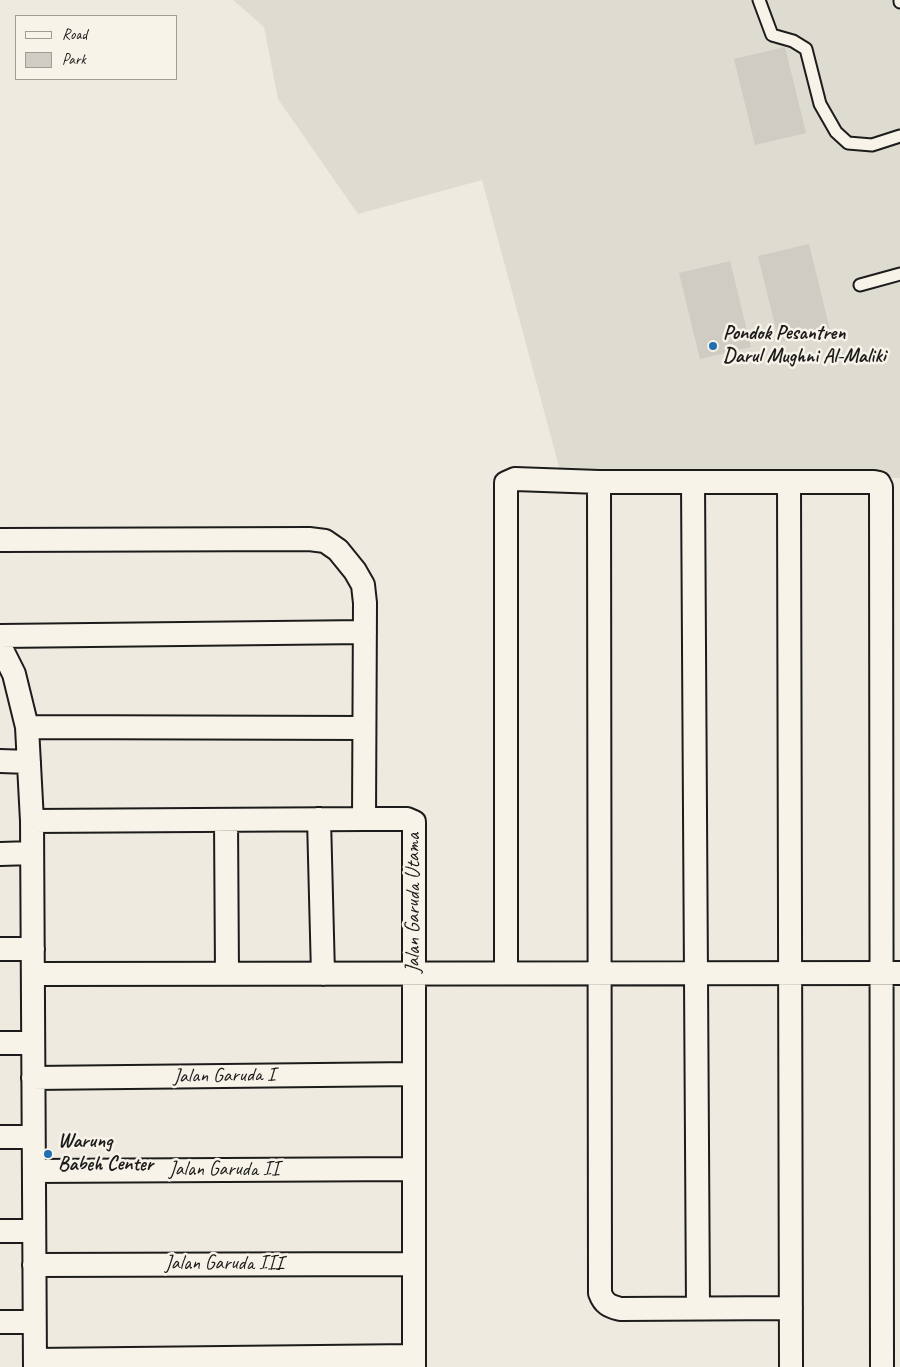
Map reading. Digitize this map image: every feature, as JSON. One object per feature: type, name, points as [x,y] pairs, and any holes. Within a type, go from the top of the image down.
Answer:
[{"type":"street","points":[[506,973],[506,483],[515,479],[599,482],[874,482],[880,485],[890,601],[891,973],[882,1367]]},
{"type":"street","points":[[599,482],[600,1292],[603,1301],[609,1306],[620,1309],[791,1308]]},
{"type":"street","points":[[693,482],[698,1308]]},
{"type":"street","points":[[789,482],[791,1367]]},
{"type":"street","points":[[0,540],[309,538],[325,541],[338,550],[355,571],[363,585],[365,603],[364,819]]},
{"type":"street","points":[[0,636],[365,632]]},
{"type":"street","points":[[0,646],[14,674],[27,728],[32,821],[35,1363],[414,1362]]},
{"type":"street","points":[[27,728],[364,728]]},
{"type":"street","points":[[0,761],[29,762]]},
{"type":"street","points":[[319,819],[323,974]]},
{"type":"street","name":"Jalan Garuda Utama","points":[[32,821],[407,819],[414,822],[414,1362]]},
{"type":"street","points":[[226,820],[227,974]]},
{"type":"street","points":[[0,854],[32,853]]},
{"type":"street","points":[[0,948],[33,949]]},
{"type":"street","points":[[33,974],[891,973]]},
{"type":"street","points":[[0,1043],[33,1043]]},
{"type":"street","name":"Jalan Garuda I","points":[[33,1078],[414,1074]]},
{"type":"street","points":[[0,1137],[33,1137]]},
{"type":"street","name":"Jalan Garuda II","points":[[34,1170],[414,1170]]},
{"type":"street","points":[[0,1231],[34,1231]]},
{"type":"street","name":"Jalan Garuda III","points":[[34,1265],[414,1264]]},
{"type":"street","points":[[0,1322],[34,1322]]},
{"type":"lane","points":[[758,0],[772,36],[792,41],[806,49],[820,104],[836,132],[848,142],[872,146],[900,136]]},
{"type":"lane","points":[[860,285],[900,274]]},
{"type":"shaded area","name":"Pondok Pesantren Darul Mughni Al-Maliki","points":[[233,0],[900,0],[900,478],[562,478],[482,180],[358,214],[278,99],[264,27]]},
{"type":"green space","points":[[785,47],[806,133],[755,145],[734,59]]},
{"type":"green space","points":[[809,244],[830,330],[779,342],[758,256]]},
{"type":"green space","points":[[730,261],[751,347],[700,359],[679,273]]},
{"type":"place","name":"Pondok Pesantren Darul Mughni Al-Maliki","points":[[713,346]]},
{"type":"place","name":"Warung Babeh Center","points":[[48,1154]]}]
